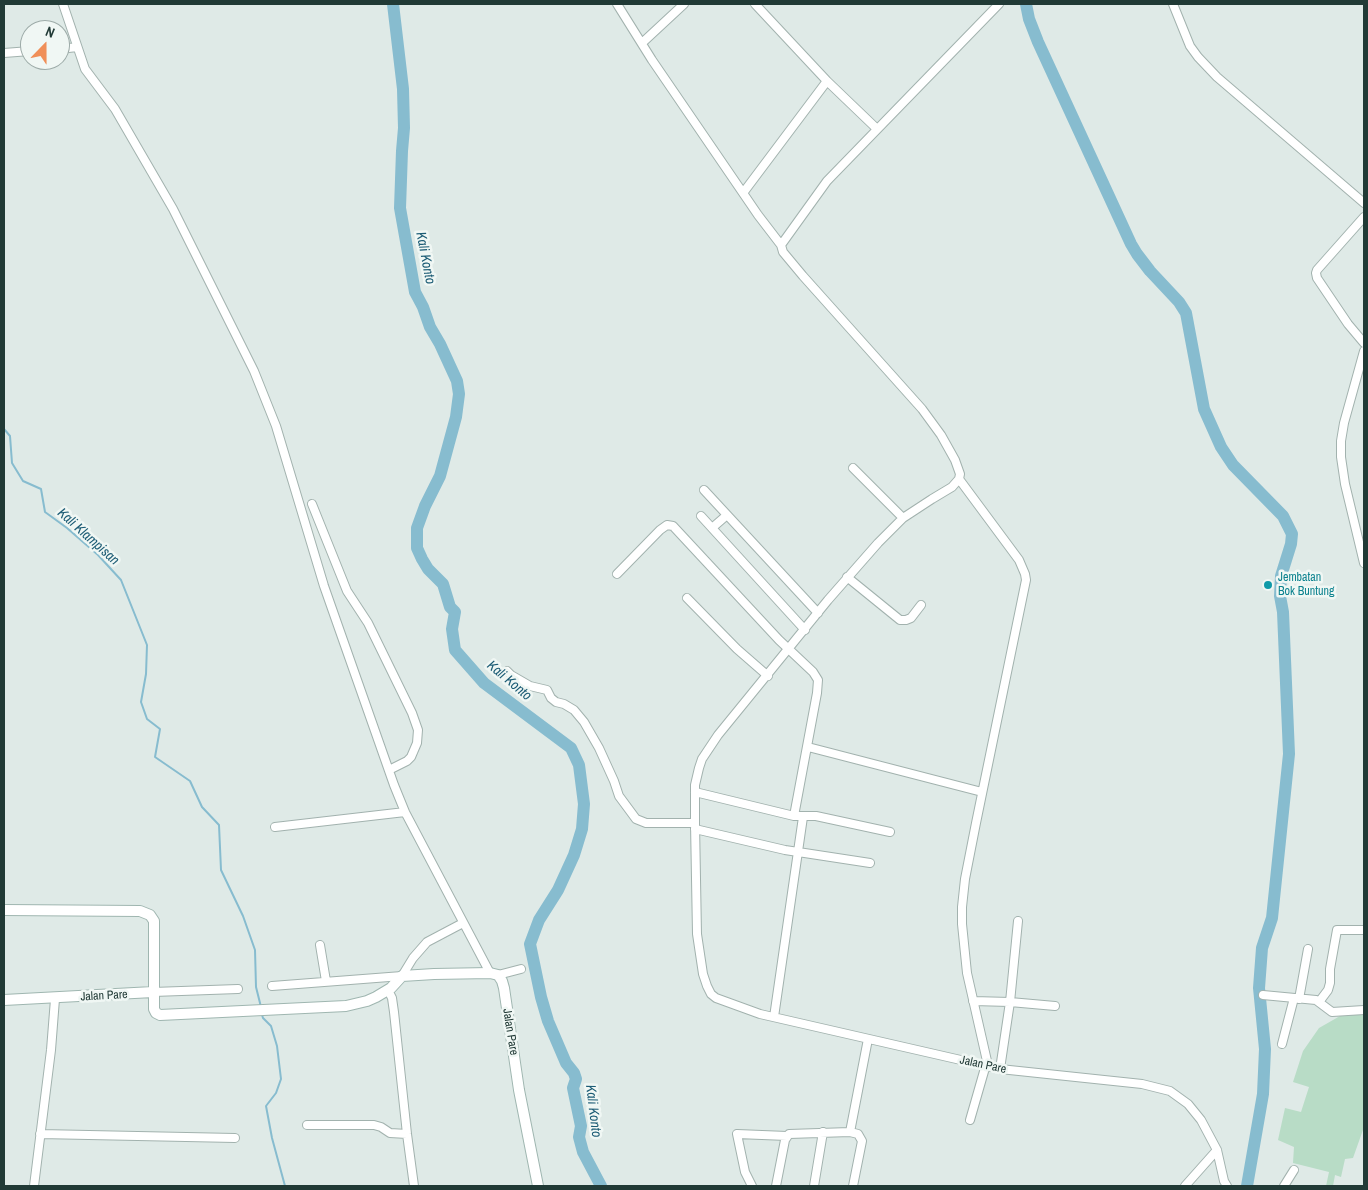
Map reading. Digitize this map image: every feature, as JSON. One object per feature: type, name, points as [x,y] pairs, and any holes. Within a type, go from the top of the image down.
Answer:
[{"type":"street","points":[[63,4],[77,47],[89,75],[115,109],[173,209],[254,371],[276,426],[324,586],[405,812],[462,923],[494,974]]},
{"type":"street","points":[[617,4],[652,60],[743,194],[781,245],[783,252],[926,415],[941,435],[955,460],[960,474],[959,479],[1019,560],[1025,574],[1026,580],[966,879],[962,924],[967,973],[985,1051],[986,1066],[970,1120]]},
{"type":"street","points":[[642,43],[684,4]]},
{"type":"street","points":[[755,4],[827,81],[876,128]]},
{"type":"street","points":[[781,245],[827,181],[876,128],[999,4]]},
{"type":"street","points":[[1173,4],[1190,46],[1217,77],[1364,203]]},
{"type":"street","points":[[70,48],[77,47]]},
{"type":"street","points":[[4,53],[20,52]]},
{"type":"street","points":[[743,194],[827,81]]},
{"type":"street","points":[[1364,217],[1317,270],[1316,274],[1348,324],[1364,343]]},
{"type":"street","points":[[1364,356],[1344,424],[1341,441],[1345,484],[1364,562]]},
{"type":"street","points":[[853,468],[903,518]]},
{"type":"street","name":"Jalan Pare","points":[[959,479],[948,491],[903,518],[878,542],[706,752],[699,768],[695,792],[695,826],[698,934],[703,974],[707,986],[711,994],[716,998],[744,1009],[986,1066],[1142,1084],[1170,1091],[1188,1104],[1201,1120],[1217,1150],[1227,1186]]},
{"type":"street","points":[[704,490],[818,613]]},
{"type":"street","points":[[312,504],[348,591],[368,623],[412,713],[418,730],[417,743],[411,757],[389,770]]},
{"type":"street","points":[[712,528],[727,515]]},
{"type":"street","points":[[701,516],[805,630]]},
{"type":"street","points":[[617,574],[660,530],[667,525],[673,526],[789,650],[807,665],[818,680],[808,747],[794,816]]},
{"type":"street","points":[[847,578],[900,620],[911,618],[921,605]]},
{"type":"street","points":[[686,598],[737,649],[768,676]]},
{"type":"street","points":[[507,671],[530,686],[546,690],[556,702],[574,710],[584,722],[599,748],[619,796],[636,819],[646,823],[695,826],[798,851],[870,863]]},
{"type":"street","points":[[808,747],[982,792]]},
{"type":"street","points":[[695,792],[794,816],[816,816],[890,832]]},
{"type":"street","points":[[275,827],[405,812]]},
{"type":"street","points":[[774,1017],[803,816]]},
{"type":"street","points":[[4,910],[140,911],[150,915],[154,921],[154,1011],[160,1016],[271,1011],[356,1004],[376,998],[388,990],[402,976],[413,958],[427,942],[462,923]]},
{"type":"street","points":[[1000,1069],[1010,1002],[1018,921]]},
{"type":"street","points":[[1319,1002],[1328,990],[1330,983],[1331,961],[1337,930],[1364,930]]},
{"type":"street","points":[[320,945],[326,981]]},
{"type":"street","points":[[1282,1044],[1308,949]]},
{"type":"street","points":[[272,986],[434,974],[494,974],[521,969]]},
{"type":"street","name":"Jalan Pare","points":[[494,974],[502,981],[504,988],[538,1186]]},
{"type":"street","points":[[153,992],[238,989]]},
{"type":"street","points":[[388,990],[392,998],[394,1012],[406,1134],[414,1186]]},
{"type":"street","name":"Jalan Pare","points":[[4,1000],[153,992]]},
{"type":"street","points":[[1263,995],[1319,1002],[1328,1011],[1332,1012],[1364,1010]]},
{"type":"street","points":[[34,1186],[51,1050],[55,998]]},
{"type":"street","points":[[973,1001],[1055,1006]]},
{"type":"street","points":[[850,1132],[868,1039]]},
{"type":"street","points":[[307,1125],[374,1125],[390,1133],[406,1134]]},
{"type":"street","points":[[814,1186],[823,1132]]},
{"type":"street","points":[[752,1186],[745,1172],[737,1134],[787,1136],[792,1133],[850,1132],[858,1134],[862,1141],[853,1186]]},
{"type":"street","points":[[40,1134],[234,1138]]},
{"type":"street","points":[[776,1186],[787,1136]]},
{"type":"street","points":[[1185,1186],[1217,1150]]},
{"type":"street","points":[[1284,1186],[1294,1170]]},
{"type":"green space","points":[[1364,1014],[1364,1127],[1353,1158],[1345,1159],[1341,1177],[1335,1175],[1333,1186],[1326,1186],[1329,1172],[1293,1163],[1294,1147],[1278,1140],[1285,1108],[1301,1112],[1309,1087],[1293,1082],[1303,1051],[1319,1028],[1340,1016]]},
{"type":"waterway","name":"Kali Konto","points":[[393,4],[403,89],[404,128],[400,208],[415,292],[457,381],[459,394],[456,417],[440,476],[425,506],[417,528],[417,548],[428,569],[443,584],[450,607],[455,612],[452,629],[455,650],[484,683],[571,748],[579,765],[584,804],[582,829],[574,855],[558,890],[539,920],[530,944],[548,1021],[566,1063],[576,1079],[573,1088],[581,1126],[579,1137],[583,1152],[601,1186]]},
{"type":"waterway","points":[[1026,4],[1029,19],[1038,42],[1131,244],[1150,271],[1179,302],[1186,313],[1204,409],[1221,447],[1233,465],[1283,516],[1292,534],[1291,544],[1281,576],[1280,596],[1283,612],[1289,754],[1272,918],[1262,948],[1259,988],[1265,1049],[1263,1094],[1247,1186]]},
{"type":"waterway","name":"Kali Klampisan","points":[[4,429],[10,436],[12,463],[23,481],[41,489],[45,512],[98,555],[121,580],[147,645],[146,674],[141,702],[147,719],[160,729],[155,757],[190,781],[202,807],[219,825],[221,870],[243,916],[255,950],[256,987],[261,1007]]},
{"type":"waterway","name":"Kali Klampisan","points":[[262,1015],[271,1026],[277,1046],[281,1079],[276,1093],[266,1106],[272,1138],[285,1186]]},
{"type":"place","name":"Jembatan Bok Buntung","points":[[1268,585]]}]
